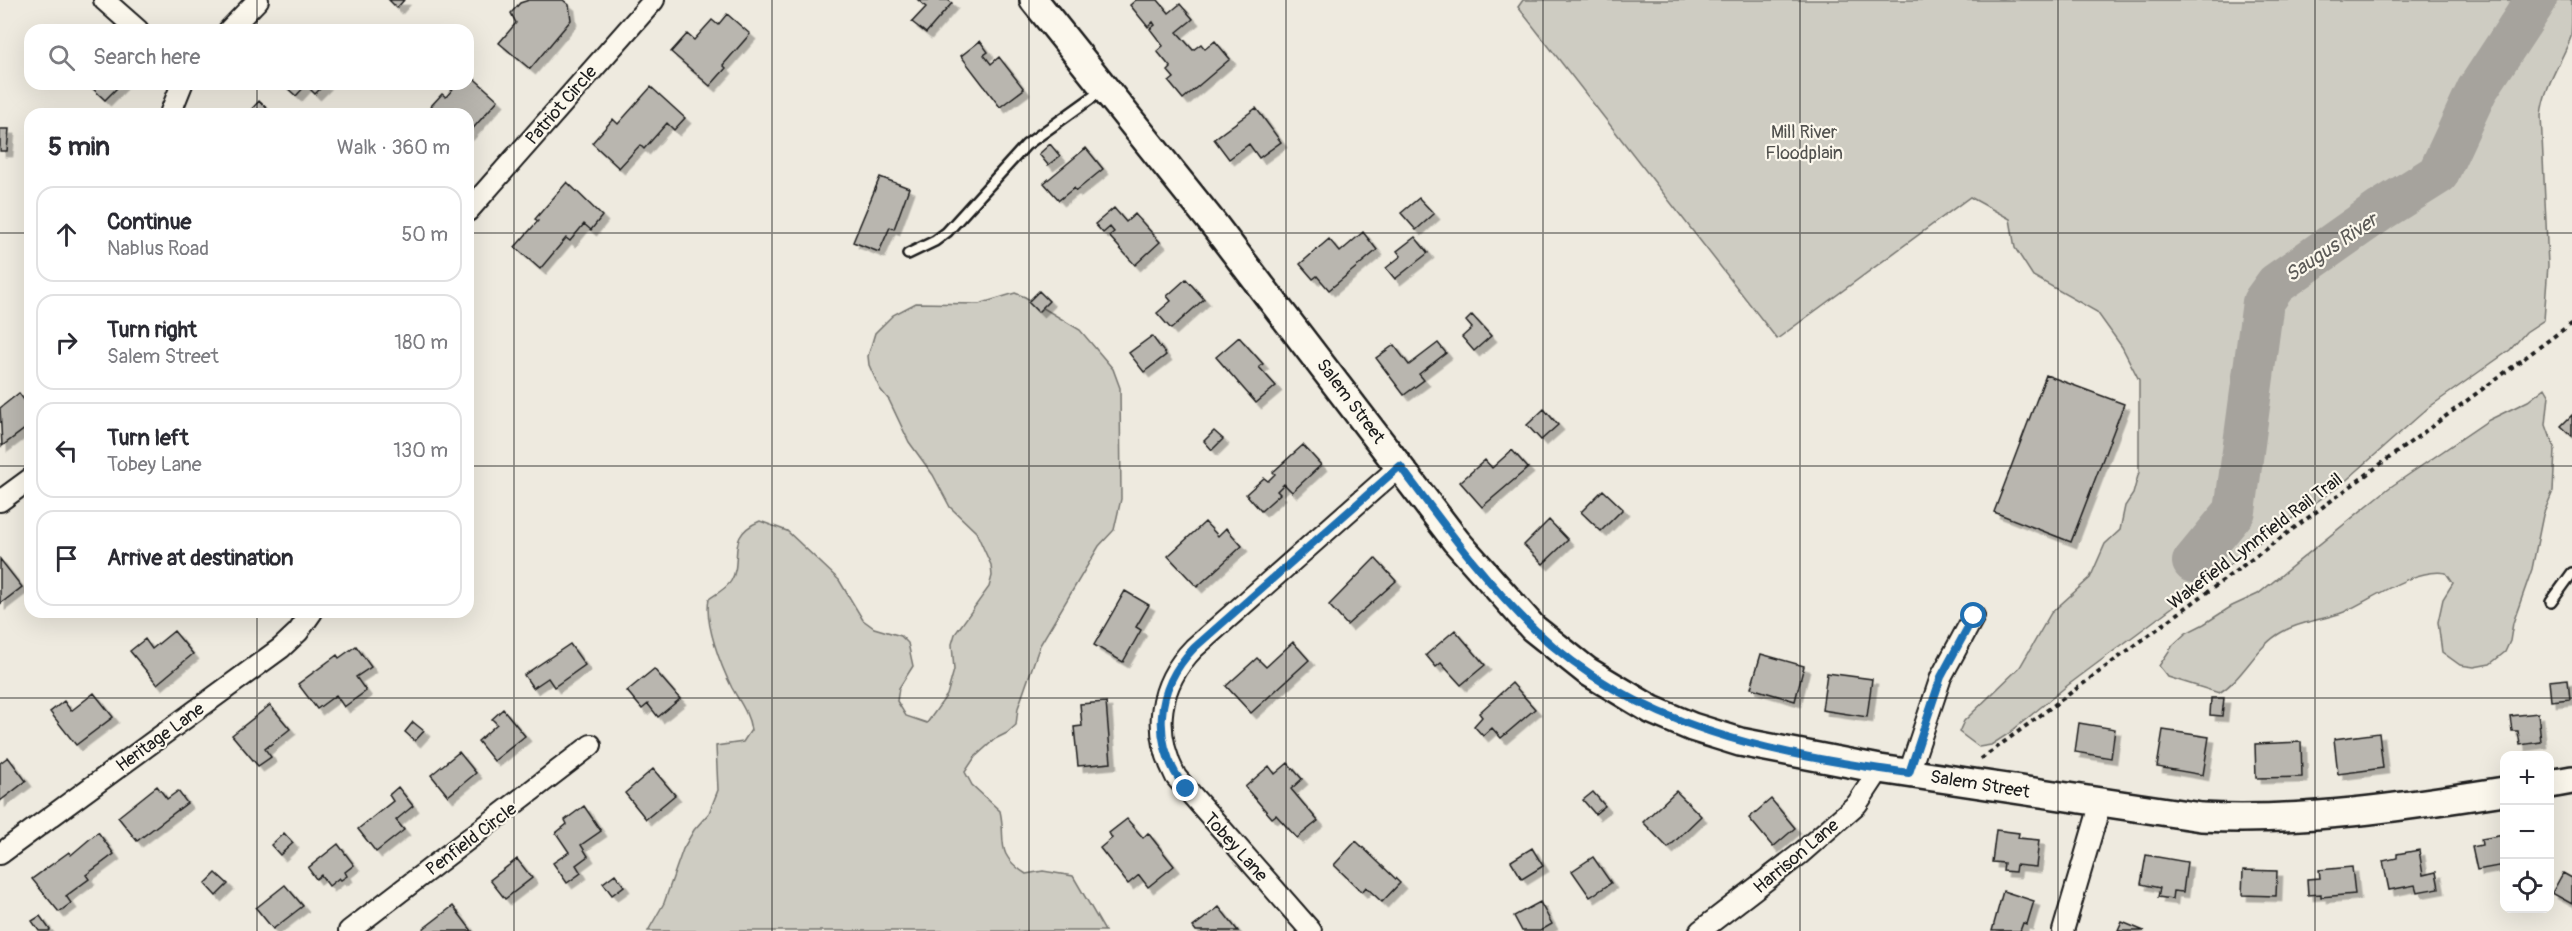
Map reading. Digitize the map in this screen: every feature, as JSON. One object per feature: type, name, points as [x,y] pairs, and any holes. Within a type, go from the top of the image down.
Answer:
[{"type":"main road","name":"Salem Street","points":[[1034,0],[1106,87],[1456,541],[1509,603],[1544,638],[1587,671],[1652,710],[1708,733],[1776,750],[1880,769],[2201,817],[2258,819],[2373,812],[2500,792]]},
{"type":"main road","points":[[2554,783],[2572,780]]},
{"type":"street","points":[[104,0],[131,24]]},
{"type":"street","points":[[235,24],[258,0]]},
{"type":"street","name":"Patriot Circle","points":[[474,204],[654,0]]},
{"type":"street","points":[[172,108],[180,90]]},
{"type":"street","name":"Tobey Lane","points":[[1311,931],[1176,777],[1163,748],[1161,724],[1163,701],[1174,672],[1194,648],[1400,466]]},
{"type":"street","points":[[0,501],[24,483]]},
{"type":"street","points":[[1909,773],[1941,677],[1974,616]]},
{"type":"street","name":"Heritage Lane","points":[[0,854],[281,648],[298,632],[308,618]]},
{"type":"street","name":"Penfield Circle","points":[[349,931],[591,745]]},
{"type":"street","name":"Harrison Lane","points":[[1700,931],[1800,854],[1857,804],[1880,769]]},
{"type":"street","points":[[2063,931],[2101,802]]},
{"type":"lane","points":[[908,254],[935,241],[1026,145],[1106,87]]},
{"type":"lane","points":[[2551,602],[2572,573]]},
{"type":"path","name":"Wakefield Lynnfield Rail Trail","points":[[1954,779],[2572,323]]},
{"type":"green space","name":"Mill River Floodplain","points":[[1523,0],[2572,0],[2571,37],[2549,84],[2541,115],[2548,265],[2544,320],[2526,332],[2510,350],[2428,408],[2341,485],[2280,527],[2068,685],[2008,734],[1991,745],[1979,747],[1959,732],[1964,721],[2020,667],[2051,613],[2090,578],[2105,544],[2120,530],[2125,506],[2133,494],[2139,472],[2139,380],[2122,347],[2097,312],[2033,276],[2015,248],[2010,219],[1970,197],[1777,339],[1518,7]]},
{"type":"green space","points":[[1015,293],[1080,330],[1113,369],[1120,388],[1121,499],[1114,530],[1099,546],[1040,645],[1018,708],[1016,725],[995,739],[975,757],[965,772],[972,785],[1000,811],[1003,846],[1009,859],[1026,874],[1043,871],[1073,876],[1105,931],[648,931],[664,903],[683,849],[694,830],[709,813],[718,790],[716,746],[743,742],[751,730],[746,713],[723,668],[711,632],[708,609],[709,599],[731,581],[735,573],[738,541],[749,527],[760,521],[787,531],[839,580],[863,620],[874,628],[901,636],[908,643],[913,666],[899,688],[897,701],[906,716],[927,723],[947,695],[954,670],[952,644],[955,634],[989,587],[992,576],[991,565],[976,532],[950,507],[933,475],[909,442],[889,400],[880,389],[869,365],[868,356],[875,333],[893,315],[916,303],[979,304]]},
{"type":"green space","points":[[2545,388],[2549,395],[2546,425],[2555,450],[2553,491],[2543,515],[2532,569],[2513,623],[2510,641],[2505,652],[2490,664],[2474,667],[2460,665],[2442,652],[2438,622],[2443,599],[2453,583],[2446,573],[2434,572],[2394,585],[2344,612],[2296,625],[2282,632],[2265,645],[2236,679],[2219,693],[2168,677],[2159,666],[2173,645],[2186,633],[2232,606],[2258,594],[2389,488],[2489,420],[2528,401]]},
{"type":"building","points":[[389,0],[404,0],[397,8]]},
{"type":"building","points":[[529,0],[563,0],[569,5],[571,20],[530,69],[499,43],[516,23],[511,13],[520,3]]},
{"type":"building","points":[[918,0],[948,0],[952,3],[926,33],[912,22],[926,7]]},
{"type":"building","points":[[1136,0],[1158,0],[1169,13],[1180,4],[1193,19],[1177,32],[1193,50],[1201,44],[1205,49],[1215,41],[1230,59],[1183,99],[1169,82],[1174,78],[1168,71],[1171,68],[1157,51],[1163,46],[1150,29],[1155,25],[1153,22],[1148,27],[1130,5]]},
{"type":"building","points":[[727,14],[750,34],[723,65],[726,68],[710,86],[671,52],[687,34],[694,40],[712,20],[718,25]]},
{"type":"building","points":[[980,41],[988,52],[984,55],[991,64],[999,57],[1024,89],[1000,107],[961,56]]},
{"type":"building","points":[[474,78],[498,100],[474,127],[474,108],[433,108],[431,106],[442,94],[446,97],[452,90],[474,90]]},
{"type":"building","points":[[651,87],[685,118],[674,130],[667,123],[644,149],[640,145],[619,168],[592,143],[613,119],[618,124]]},
{"type":"building","points":[[94,90],[115,90],[105,100]]},
{"type":"building","points":[[290,90],[301,90],[296,96]]},
{"type":"building","points":[[259,101],[267,108],[253,108]]},
{"type":"building","points":[[1256,108],[1281,142],[1259,158],[1249,144],[1229,159],[1214,139]]},
{"type":"building","points":[[0,129],[9,129],[7,151],[0,151]]},
{"type":"building","points":[[1050,144],[1060,156],[1048,165],[1039,154]]},
{"type":"building","points":[[1086,148],[1103,169],[1076,191],[1074,188],[1059,200],[1044,183]]},
{"type":"building","points":[[880,177],[909,188],[894,229],[890,227],[879,252],[853,242]]},
{"type":"building","points":[[567,182],[602,216],[591,230],[584,224],[570,241],[566,238],[540,269],[515,247],[538,221],[535,219]]},
{"type":"building","points":[[1419,198],[1434,214],[1416,230],[1401,213]]},
{"type":"building","points":[[1114,208],[1126,222],[1135,214],[1160,242],[1135,265],[1109,236],[1114,232],[1110,227],[1103,233],[1095,224]]},
{"type":"building","points":[[1363,232],[1377,250],[1329,290],[1317,276],[1313,279],[1300,264],[1329,239],[1340,252]]},
{"type":"building","points":[[1415,237],[1428,253],[1395,279],[1386,268],[1401,256],[1397,251]]},
{"type":"building","points":[[1186,279],[1204,299],[1171,329],[1157,313],[1171,301],[1167,296]]},
{"type":"building","points":[[1039,291],[1049,301],[1038,312],[1028,302]]},
{"type":"building","points":[[1472,315],[1491,336],[1474,351],[1462,337],[1472,328],[1466,321]]},
{"type":"building","points":[[1152,336],[1166,355],[1144,372],[1129,353]]},
{"type":"building","points":[[1239,337],[1263,364],[1259,367],[1276,386],[1256,403],[1216,357]]},
{"type":"building","points":[[1438,343],[1446,353],[1419,374],[1424,380],[1404,395],[1376,358],[1394,345],[1409,365]]},
{"type":"building","points":[[2046,375],[2124,404],[2071,542],[1994,512]]},
{"type":"building","points":[[19,393],[24,400],[24,430],[2,446],[0,408]]},
{"type":"building","points":[[1544,409],[1558,425],[1541,440],[1527,425]]},
{"type":"building","points":[[2572,415],[2572,436],[2561,426]]},
{"type":"building","points":[[1214,431],[1223,439],[1212,450],[1204,441]]},
{"type":"building","points":[[1303,445],[1321,465],[1292,492],[1284,484],[1277,491],[1280,494],[1261,511],[1246,494],[1264,478],[1268,481],[1275,474],[1273,472]]},
{"type":"building","points":[[1512,450],[1528,468],[1482,507],[1460,482],[1485,460],[1492,468]]},
{"type":"building","points":[[1603,490],[1623,509],[1601,531],[1581,512]]},
{"type":"building","points":[[1549,520],[1568,540],[1543,564],[1524,545]]},
{"type":"building","points":[[1205,522],[1218,536],[1226,528],[1242,546],[1197,587],[1168,556]]},
{"type":"building","points":[[1375,558],[1396,581],[1347,625],[1329,605]]},
{"type":"building","points":[[0,559],[22,587],[0,604]]},
{"type":"building","points":[[1125,591],[1149,605],[1136,627],[1141,630],[1123,662],[1094,645]]},
{"type":"building","points":[[1455,630],[1485,665],[1461,685],[1441,663],[1436,667],[1426,655]]},
{"type":"building","points":[[174,631],[193,654],[157,684],[130,651],[145,639],[152,649]]},
{"type":"building","points":[[1293,642],[1309,660],[1251,713],[1226,686],[1257,658],[1266,667]]},
{"type":"building","points":[[570,644],[585,665],[554,687],[548,678],[533,688],[524,675]]},
{"type":"building","points":[[356,646],[371,667],[356,677],[366,691],[344,707],[336,695],[317,709],[298,684],[337,655],[339,658]]},
{"type":"building","points":[[1761,654],[1804,666],[1795,701],[1751,688]]},
{"type":"building","points":[[654,669],[680,699],[658,717],[648,704],[642,709],[627,691]]},
{"type":"building","points":[[1827,673],[1872,679],[1867,717],[1822,710]]},
{"type":"building","points":[[2568,679],[2570,699],[2551,701],[2549,681]]},
{"type":"building","points":[[1512,683],[1535,709],[1501,738],[1492,728],[1483,736],[1474,726],[1482,717],[1479,713]]},
{"type":"building","points":[[94,693],[113,717],[76,745],[50,712],[64,701],[71,711]]},
{"type":"building","points":[[2211,698],[2224,698],[2222,716],[2210,715]]},
{"type":"building","points":[[1106,702],[1111,763],[1078,766],[1074,727],[1082,726],[1080,704]]},
{"type":"building","points":[[270,705],[290,729],[265,749],[271,757],[258,766],[232,735]]},
{"type":"building","points":[[503,709],[525,736],[494,761],[478,741],[497,724],[492,719]]},
{"type":"building","points":[[2538,713],[2541,742],[2520,745],[2518,731],[2512,731],[2510,716]]},
{"type":"building","points":[[413,722],[424,731],[415,741],[405,732]]},
{"type":"building","points":[[2079,723],[2115,729],[2111,758],[2075,752]]},
{"type":"building","points":[[2163,730],[2209,737],[2203,775],[2157,767]]},
{"type":"building","points":[[2379,733],[2383,768],[2338,774],[2334,739]]},
{"type":"building","points":[[2301,742],[2302,777],[2256,778],[2255,744]]},
{"type":"building","points":[[459,752],[476,773],[448,796],[431,775]]},
{"type":"building","points":[[8,757],[26,781],[0,801],[0,763]]},
{"type":"building","points":[[1288,763],[1302,779],[1291,789],[1318,821],[1297,838],[1276,815],[1272,818],[1245,787],[1269,766],[1275,774]]},
{"type":"building","points":[[653,769],[675,795],[646,819],[625,793]]},
{"type":"building","points":[[157,786],[167,799],[178,791],[187,803],[137,841],[118,817]]},
{"type":"building","points":[[398,787],[413,806],[396,820],[404,830],[376,852],[358,829],[393,801],[389,795]]},
{"type":"building","points":[[1676,791],[1701,816],[1668,848],[1643,822]]},
{"type":"building","points":[[1593,792],[1605,806],[1595,814],[1583,800]]},
{"type":"building","points":[[1771,799],[1795,828],[1773,847],[1749,818]]},
{"type":"building","points":[[584,806],[601,831],[581,845],[588,856],[576,865],[581,873],[567,883],[553,863],[569,852],[556,833],[567,824],[565,820]]},
{"type":"building","points":[[1127,819],[1143,838],[1148,833],[1174,866],[1148,887],[1139,875],[1128,884],[1100,848],[1112,838],[1109,833]]},
{"type":"building","points":[[1996,830],[2019,833],[2018,838],[2039,840],[2036,867],[2016,865],[2015,872],[2003,871],[2004,863],[1992,862]]},
{"type":"building","points":[[98,832],[114,854],[86,875],[89,879],[66,896],[71,903],[59,912],[32,879],[69,852],[71,855]]},
{"type":"building","points":[[284,833],[293,843],[280,855],[271,845]]},
{"type":"building","points":[[2500,836],[2500,866],[2477,870],[2472,847],[2482,845],[2481,839]]},
{"type":"building","points":[[1356,841],[1400,883],[1382,902],[1366,887],[1362,892],[1334,865]]},
{"type":"building","points":[[338,844],[354,865],[345,872],[347,876],[341,880],[339,878],[329,886],[321,875],[316,879],[308,868]]},
{"type":"building","points":[[1532,848],[1543,866],[1522,879],[1511,861]]},
{"type":"building","points":[[2419,850],[2423,875],[2436,872],[2439,888],[2417,892],[2415,885],[2389,890],[2383,861],[2397,858],[2397,854]]},
{"type":"building","points":[[2146,855],[2187,862],[2183,892],[2173,891],[2172,899],[2158,897],[2160,888],[2141,884]]},
{"type":"building","points":[[1593,857],[1611,883],[1590,897],[1572,871]]},
{"type":"building","points":[[517,859],[532,878],[505,899],[490,880]]},
{"type":"building","points":[[2352,867],[2355,894],[2321,897],[2321,894],[2308,895],[2307,879],[2320,878],[2319,870]]},
{"type":"building","points":[[2243,870],[2277,871],[2276,896],[2242,895]]},
{"type":"building","points":[[216,873],[228,884],[216,896],[205,884]]},
{"type":"building","points":[[2563,873],[2572,878],[2572,904],[2554,894],[2554,889]]},
{"type":"building","points":[[615,874],[624,886],[612,895],[603,883]]},
{"type":"building","points":[[285,885],[303,906],[273,929],[256,908]]},
{"type":"building","points":[[2003,891],[2034,901],[2027,924],[2023,923],[2020,931],[1992,931]]},
{"type":"building","points":[[1540,902],[1552,924],[1540,931],[1522,931],[1514,916]]},
{"type":"building","points":[[453,906],[472,931],[424,931],[423,929]]},
{"type":"building","points":[[1219,907],[1238,931],[1196,931],[1193,927]]},
{"type":"building","points":[[40,916],[49,931],[39,931],[32,921]]},
{"type":"building","points":[[2122,922],[2144,931],[2118,931]]},
{"type":"waterway","name":"Saugus River","points":[[2193,562],[2235,511],[2263,302],[2276,284],[2381,210],[2438,174],[2477,90],[2536,0]]},
{"type":"route","points":[[1186,789],[1176,777],[1169,763],[1163,748],[1161,732],[1163,701],[1174,672],[1194,648],[1400,466],[1456,541],[1509,603],[1563,654],[1621,693],[1652,710],[1692,727],[1740,742],[1909,773],[1941,677],[1974,616]]}]
